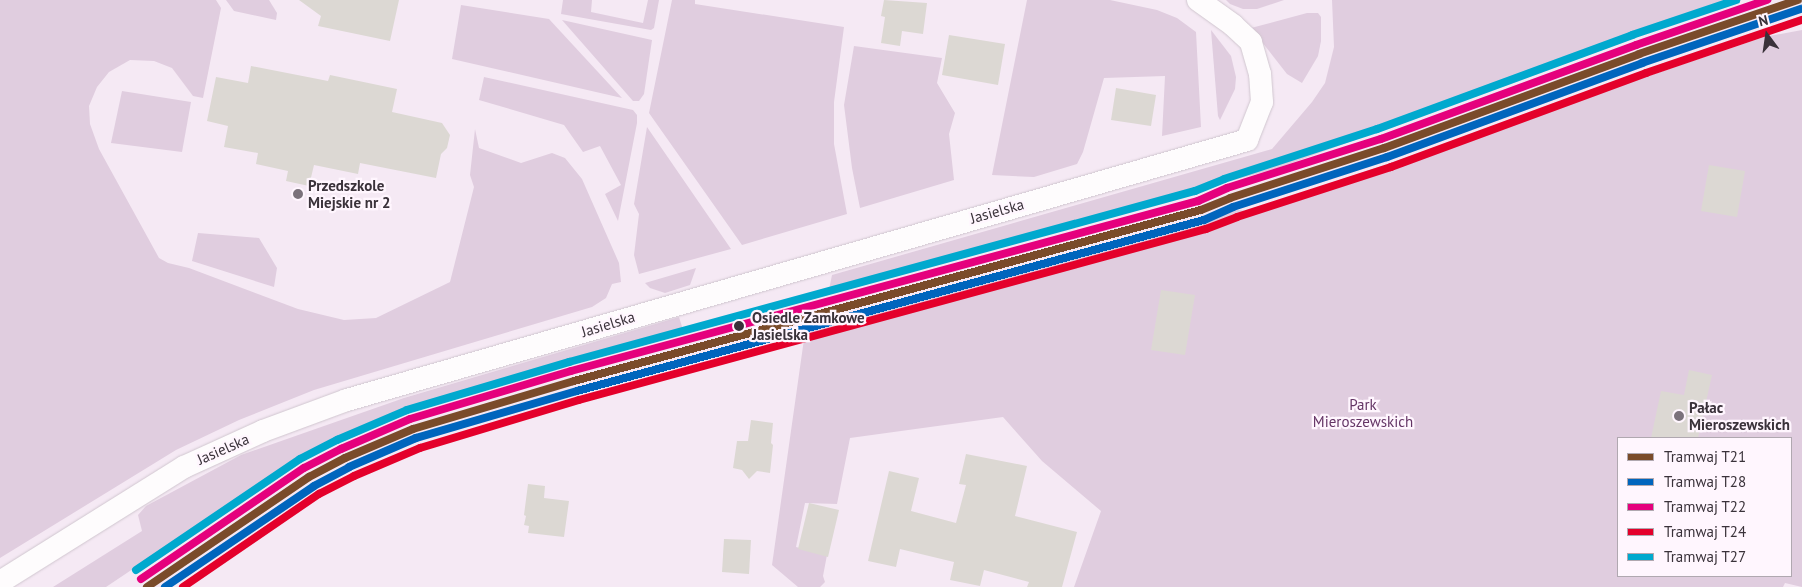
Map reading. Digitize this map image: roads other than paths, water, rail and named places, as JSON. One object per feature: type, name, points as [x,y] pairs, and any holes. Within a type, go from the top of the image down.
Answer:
[{"type":"street","name":"Jasielska","points":[[0,582],[184,467],[263,431],[347,400],[1247,140],[1262,102],[1260,74],[1251,42],[1233,25],[1198,0]]},
{"type":"tram line","name":"T27","points":[[136,570],[300,459],[337,440],[407,410],[569,362],[1195,191],[1224,179],[1377,129],[1632,35],[1736,0]]},
{"type":"tram line","name":"T22","points":[[141,579],[304,468],[341,449],[410,419],[571,371],[1198,201],[1227,188],[1381,139],[1636,45],[1767,0]]},
{"type":"tram line","name":"T21","points":[[147,587],[309,477],[345,458],[413,429],[574,381],[1201,210],[1230,198],[1384,148],[1639,54],[1798,0]]},
{"type":"tram line","name":"T28","points":[[165,587],[314,486],[349,467],[416,438],[577,391],[1204,220],[1233,207],[1387,157],[1642,63],[1801,9]]},
{"type":"tram line","name":"T24","points":[[183,587],[319,494],[354,476],[420,448],[579,400],[1206,229],[1237,217],[1391,167],[1646,73],[1802,20]]},
{"type":"place","name":"Przedszkole Miejskie nr 2","points":[[298,194]]},
{"type":"place","name":"Osiedle Zamkowe Jasielska","points":[[739,326]]},
{"type":"place","name":"Pałac Mieroszewskich","points":[[1679,416]]},
{"type":"park label","name":"Park Mieroszewskich","points":[[1363,412]]}]
